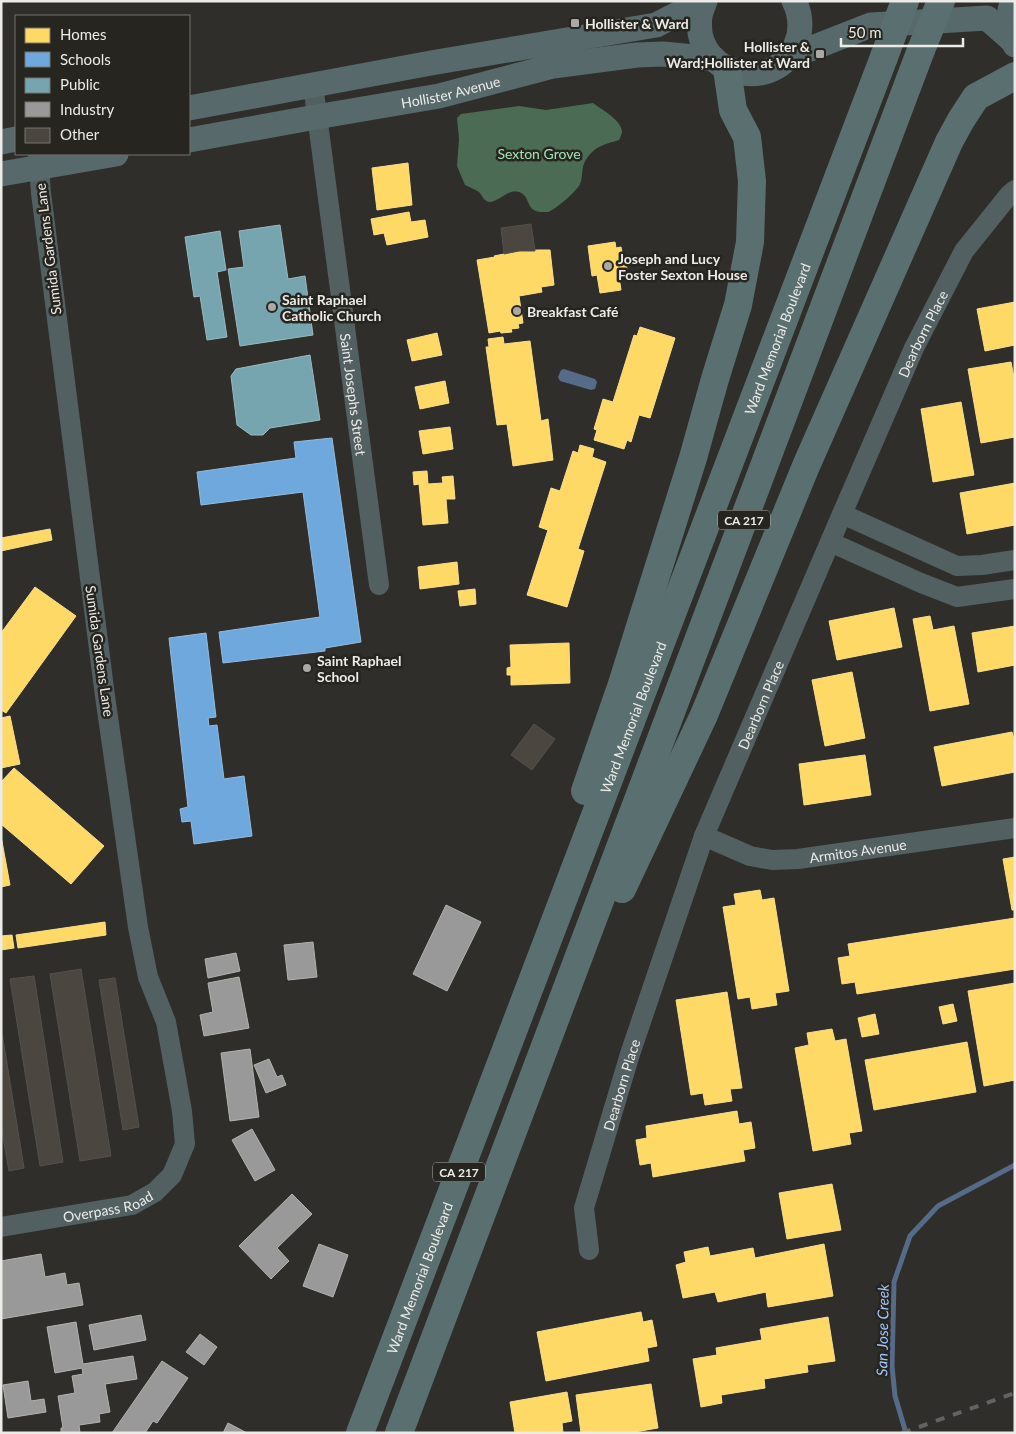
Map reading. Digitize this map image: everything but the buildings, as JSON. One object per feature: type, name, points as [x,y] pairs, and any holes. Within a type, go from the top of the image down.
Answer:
[{"type":"highway","name":"Ward Memorial Boulevard","points":[[360,1433],[905,1]]},
{"type":"highway","name":"CA 217","points":[[399,1433],[941,1]]},
{"type":"highway","points":[[558,912],[573,825],[625,674],[693,458],[738,304],[750,242],[752,181],[747,137],[733,110],[720,64]]},
{"type":"highway","points":[[567,989],[611,912],[704,715],[806,466],[949,142],[976,97],[1015,76]]},
{"type":"main road","points":[[704,1],[700,15],[700,31],[704,46],[720,64]]},
{"type":"main road","name":"Hollister Avenue","points":[[190,108],[431,63],[656,25],[704,1]]},
{"type":"main road","points":[[787,58],[797,44],[800,27],[798,9],[794,1]]},
{"type":"main road","points":[[1013,1],[1009,23],[1013,43]]},
{"type":"main road","points":[[787,58],[871,25],[987,18],[1013,43]]},
{"type":"main road","name":"Hollister Avenue","points":[[190,140],[316,116],[439,96],[554,66],[637,55],[663,54],[720,64],[742,74],[758,74],[773,69],[787,58]]},
{"type":"main road","points":[[1,142],[15,139]]},
{"type":"main road","points":[[1,174],[39,161],[105,155]]},
{"type":"street","name":"Saint Josephs Street","points":[[313,85],[379,585]]},
{"type":"street","name":"Sumida Gardens Lane","points":[[39,161],[41,192],[105,696],[138,927],[148,977],[166,1022],[182,1111],[185,1144]]},
{"type":"street","name":"Dearborn Place","points":[[589,1250],[584,1208],[630,1054],[704,836],[914,348],[964,251],[1015,190]]},
{"type":"street","points":[[842,514],[957,566],[982,565],[1015,560]]},
{"type":"street","points":[[830,542],[957,597],[1015,589]]},
{"type":"street","name":"Armitos Avenue","points":[[704,836],[750,856],[772,860],[798,859],[1015,828]]},
{"type":"street","name":"Overpass Road","points":[[1,1227],[132,1205],[155,1192],[172,1175],[185,1144]]},
{"type":"green space","name":"Sexton Grove","points":[[593,103],[619,123],[622,132],[619,140],[605,144],[590,154],[584,165],[578,187],[566,200],[551,211],[535,211],[523,194],[519,192],[511,192],[488,202],[479,192],[465,185],[457,166],[459,139],[457,118],[461,114],[519,106],[546,110]]},
{"type":"water","points":[[564,369],[595,379],[597,382],[595,389],[591,390],[560,381],[558,377],[561,370]]},
{"type":"waterway","name":"San Jose Creek","points":[[906,1433],[895,1396],[892,1366],[894,1282],[910,1236],[938,1206],[1015,1165]]},
{"type":"railway","points":[[902,1433],[1015,1393]]},
{"type":"place","name":"Hollister & Ward","points":[[575,23]]},
{"type":"place","name":"Hollister & Ward;Hollister at Ward","points":[[820,54]]},
{"type":"place","name":"Joseph and Lucy Foster Sexton House","points":[[608,266]]},
{"type":"place","name":"Saint Raphael Catholic Church","points":[[272,307]]},
{"type":"place","name":"Breakfast Café","points":[[517,311]]},
{"type":"place","name":"Saint Raphael School","points":[[307,668]]}]
